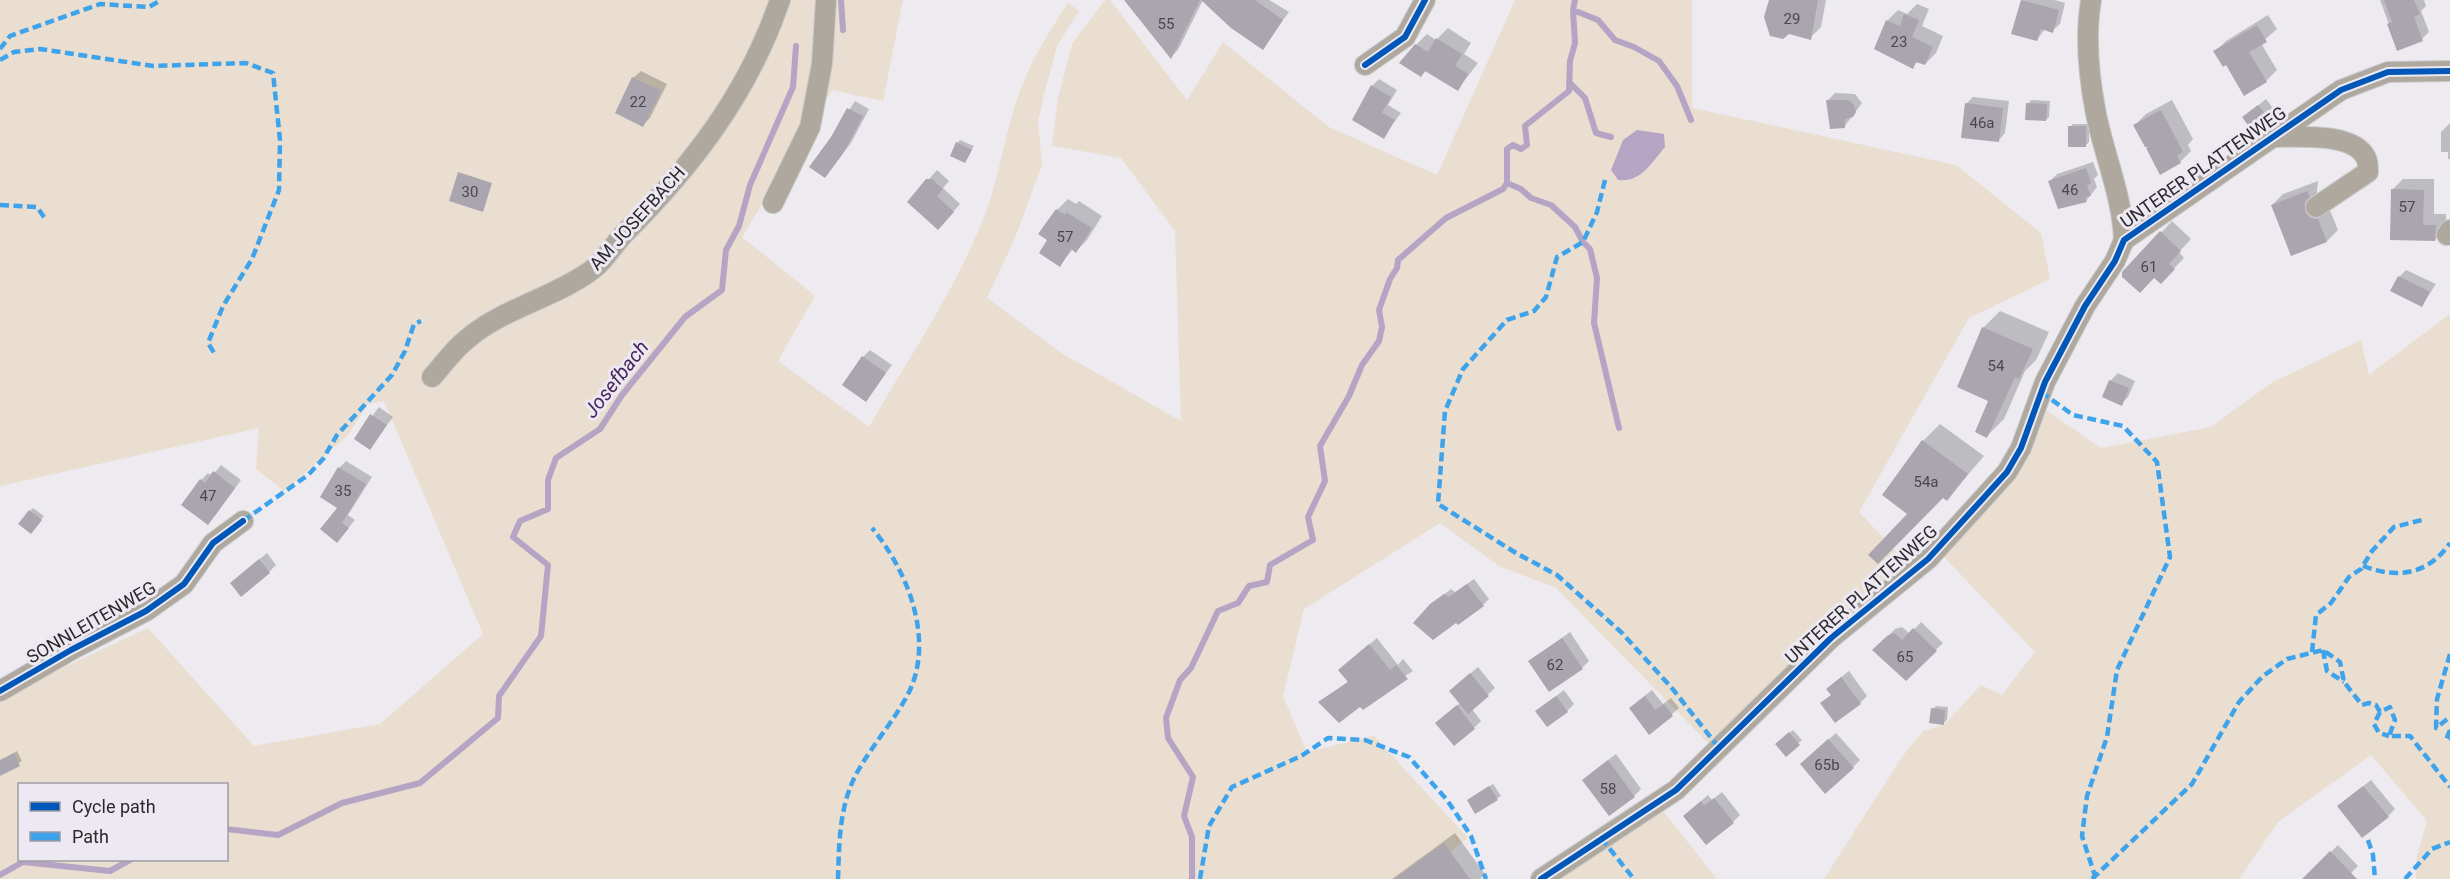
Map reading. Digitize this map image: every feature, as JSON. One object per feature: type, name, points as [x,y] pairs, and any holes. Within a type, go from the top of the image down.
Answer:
[{"type":"street","name":"AM JOSEFBACH","points":[[432,377],[466,339],[495,320],[590,272],[650,208],[710,136],[741,90],[761,51],[780,0]]},
{"type":"street","points":[[773,203],[810,127],[822,64],[826,0]]},
{"type":"street","points":[[1365,65],[1405,37],[1425,0]]},
{"type":"street","points":[[2091,0],[2087,26],[2096,114],[2123,209],[2124,240]]},
{"type":"street","name":"UNTERER PLATTENWEG","points":[[1541,879],[1676,790],[1831,638],[1928,560],[2007,472],[2021,447],[2045,382],[2085,306],[2115,261],[2124,240],[2341,90],[2388,72],[2450,70]]},
{"type":"street","points":[[2273,137],[2335,139],[2356,147],[2366,158],[2368,172],[2316,207]]},
{"type":"street","name":"SONNLEITENWEG","points":[[0,691],[71,650],[146,611],[184,584],[213,543],[243,521]]},
{"type":"shaded area","points":[[0,0],[903,0],[883,101],[832,90],[742,237],[815,296],[778,361],[869,427],[949,291],[977,235],[988,206],[1010,121],[1024,81],[1044,41],[1068,3],[1079,11],[1057,46],[1045,91],[1038,121],[1042,165],[1015,238],[987,298],[1063,354],[1181,421],[1175,231],[1121,158],[1052,146],[1058,98],[1072,44],[1105,0],[1110,0],[1187,100],[1223,42],[1329,127],[1437,175],[1515,0],[1692,0],[1692,108],[1956,165],[2041,233],[2050,279],[1969,318],[1859,512],[1909,565],[1979,503],[2036,403],[2101,448],[2211,427],[2271,383],[2361,340],[2369,375],[2450,314],[2450,879],[2416,879],[2417,856],[2427,821],[2371,755],[2278,822],[2239,879],[1824,879],[1902,757],[1923,731],[1944,725],[1981,685],[2002,695],[2035,652],[1943,556],[1933,554],[1717,752],[1556,588],[1499,566],[1440,523],[1304,609],[1283,696],[1307,752],[1374,736],[1468,838],[1415,879],[0,879],[0,697],[148,628],[254,746],[380,724],[483,634],[384,401],[368,404],[347,436],[284,491],[256,469],[259,428],[0,486]],"holes":[[[1623,141],[1665,147],[1640,175],[1633,178],[1618,180],[1611,170]]]},
{"type":"shaded area","points":[[1637,130],[1664,134],[1665,147],[1640,175],[1618,180],[1611,170],[1623,140]]},
{"type":"shaded area","points":[[1664,812],[1717,879],[1541,879]]},
{"type":"building","points":[[1124,0],[1200,0],[1171,59]]},
{"type":"building","points":[[1201,0],[1255,0],[1283,20],[1263,50],[1231,28]]},
{"type":"building","points":[[1769,0],[1818,0],[1811,40],[1789,34],[1783,39],[1770,36],[1764,17]]},
{"type":"building","points":[[2021,0],[2059,10],[2053,33],[2041,29],[2037,41],[2011,34]]},
{"type":"building","points":[[2384,0],[2414,0],[2420,14],[2414,17],[2423,41],[2397,51],[2387,24],[2392,22]]},
{"type":"building","points":[[1904,14],[1919,20],[1912,37],[1933,47],[1925,65],[1916,62],[1913,69],[1874,49],[1886,20],[1900,26]]},
{"type":"building","points":[[2257,25],[2267,42],[2249,52],[2267,82],[2244,96],[2226,65],[2223,67],[2213,51]]},
{"type":"building","points":[[1436,38],[1462,54],[1455,66],[1468,74],[1458,91],[1425,71],[1421,77],[1399,63],[1415,44],[1428,52]]},
{"type":"building","points":[[632,77],[661,91],[643,127],[615,113]]},
{"type":"building","points":[[1371,85],[1391,97],[1382,113],[1395,120],[1384,139],[1352,120]]},
{"type":"building","points":[[1826,100],[1848,100],[1854,105],[1856,112],[1853,117],[1845,119],[1845,128],[1830,129]]},
{"type":"building","points":[[1965,103],[2003,108],[1999,142],[1961,138]]},
{"type":"building","points":[[2026,103],[2047,104],[2046,121],[2025,120]]},
{"type":"building","points":[[2258,105],[2272,123],[2255,135],[2242,117]]},
{"type":"building","points":[[847,108],[863,116],[844,152],[825,178],[809,167],[831,137]]},
{"type":"building","points":[[2161,110],[2183,152],[2177,155],[2181,163],[2160,175],[2146,148],[2149,147],[2145,147],[2133,125]]},
{"type":"building","points":[[2068,126],[2086,126],[2086,147],[2068,147]]},
{"type":"building","points":[[956,142],[972,150],[965,163],[950,156]]},
{"type":"building","points":[[2086,168],[2091,183],[2087,185],[2091,196],[2085,197],[2087,202],[2058,209],[2048,181]]},
{"type":"building","points":[[458,172],[492,183],[483,212],[449,201]]},
{"type":"building","points":[[926,179],[932,179],[943,189],[937,196],[954,212],[938,230],[907,202]]},
{"type":"building","points":[[2391,189],[2424,190],[2423,225],[2436,225],[2435,241],[2390,240]]},
{"type":"building","points":[[2307,191],[2310,197],[2305,202],[2306,213],[2311,218],[2318,219],[2327,242],[2291,256],[2271,205]]},
{"type":"building","points":[[1056,209],[1065,215],[1066,212],[1092,228],[1076,253],[1071,249],[1060,267],[1039,253],[1047,240],[1038,234]]},
{"type":"building","points":[[2160,231],[2181,251],[2169,264],[2175,269],[2161,284],[2154,278],[2140,293],[2122,277],[2122,272]]},
{"type":"building","points":[[2398,276],[2430,292],[2422,307],[2390,291]]},
{"type":"building","points":[[1982,327],[2033,349],[2019,379],[2015,377],[1987,438],[1975,432],[1988,401],[1957,387]]},
{"type":"building","points":[[862,356],[886,373],[866,402],[842,385]]},
{"type":"building","points":[[2109,380],[2129,388],[2122,406],[2102,397]]},
{"type":"building","points":[[370,414],[387,425],[370,450],[354,439]]},
{"type":"building","points":[[1922,440],[1968,474],[1947,501],[1943,498],[1878,564],[1868,555],[1907,514],[1882,495]]},
{"type":"building","points":[[338,467],[366,484],[342,523],[349,528],[337,543],[320,529],[337,508],[320,497]]},
{"type":"building","points":[[213,471],[235,488],[208,525],[181,505],[200,479],[205,483]]},
{"type":"building","points":[[29,510],[42,520],[31,534],[18,524]]},
{"type":"building","points":[[259,559],[270,573],[241,597],[230,583]]},
{"type":"building","points":[[1467,584],[1484,606],[1458,625],[1456,623],[1433,640],[1413,623],[1430,604],[1444,594],[1449,597]]},
{"type":"building","points":[[1913,628],[1937,651],[1906,681],[1872,650],[1887,636],[1894,633],[1902,640]]},
{"type":"building","points":[[1562,638],[1583,669],[1549,692],[1528,661]]},
{"type":"building","points":[[1369,644],[1390,670],[1396,665],[1408,679],[1363,710],[1360,707],[1339,723],[1318,702],[1348,682],[1338,670]]},
{"type":"building","points":[[1470,673],[1489,696],[1468,714],[1449,691]]},
{"type":"building","points":[[1841,677],[1861,704],[1835,723],[1820,703],[1831,695],[1826,689]]},
{"type":"building","points":[[1556,696],[1568,712],[1547,727],[1535,711]]},
{"type":"building","points":[[1645,696],[1655,710],[1664,704],[1673,716],[1649,735],[1629,708]]},
{"type":"building","points":[[1457,705],[1475,729],[1454,746],[1435,723]]},
{"type":"building","points":[[1931,708],[1945,710],[1944,725],[1929,723]]},
{"type":"building","points":[[1789,732],[1800,745],[1786,757],[1775,744]]},
{"type":"building","points":[[1828,739],[1854,768],[1825,794],[1800,764]]},
{"type":"building","points":[[14,753],[20,766],[0,776],[0,760]]},
{"type":"building","points":[[1608,760],[1635,797],[1609,816],[1582,780]]},
{"type":"building","points":[[1489,786],[1498,800],[1475,814],[1467,800]]},
{"type":"building","points":[[2363,786],[2389,817],[2362,838],[2337,806]]},
{"type":"building","points":[[1714,798],[1734,823],[1706,845],[1683,816],[1701,801],[1704,806]]},
{"type":"building","points":[[1444,843],[1470,879],[1394,879]]},
{"type":"building","points":[[2330,851],[2357,879],[2302,879]]},
{"type":"waterway","name":"Josefbach","points":[[841,0],[843,30]]},
{"type":"waterway","points":[[1192,879],[1192,837],[1184,816],[1193,777],[1168,738],[1166,718],[1180,680],[1191,668],[1218,611],[1238,603],[1249,586],[1267,582],[1270,565],[1313,540],[1308,517],[1325,481],[1320,446],[1349,396],[1362,365],[1379,341],[1382,327],[1379,310],[1390,279],[1397,268],[1398,260],[1446,218],[1503,189],[1507,183],[1507,149],[1513,145],[1521,149],[1527,145],[1525,126],[1569,91],[1570,61],[1575,43],[1573,10],[1575,0]]},
{"type":"waterway","points":[[1573,10],[1598,20],[1615,40],[1634,47],[1659,61],[1677,86],[1691,120]]},
{"type":"waterway","name":"Josefbach","points":[[228,829],[278,835],[342,803],[420,783],[498,718],[499,696],[541,636],[548,565],[513,537],[520,521],[548,509],[548,480],[556,458],[600,429],[622,395],[685,317],[722,290],[726,250],[739,226],[750,185],[793,87],[796,46]]},
{"type":"waterway","points":[[1570,83],[1585,98],[1596,133],[1611,137]]},
{"type":"waterway","points":[[1507,183],[1521,189],[1531,198],[1551,205],[1575,227],[1583,242],[1590,249],[1597,278],[1594,323],[1619,428]]},
{"type":"waterway","name":"Josefbach","points":[[0,875],[23,862],[110,871],[128,861]]},
{"type":"marked path","points":[[0,49],[10,36],[100,4],[149,7],[161,0]]},
{"type":"marked path","points":[[0,60],[14,52],[40,49],[153,66],[246,63],[273,73],[280,140],[279,190],[252,259],[223,306],[208,343],[216,356]]},
{"type":"marked path","points":[[1605,180],[1597,212],[1583,242],[1557,257],[1546,297],[1534,311],[1507,320],[1463,369],[1445,411],[1438,504],[1516,553],[1557,575],[1621,632],[1671,687],[1720,749]]},
{"type":"marked path","points":[[0,205],[37,207],[46,220]]},
{"type":"marked path","points":[[243,521],[308,475],[323,459],[337,435],[392,375],[405,351],[414,324],[421,321]]},
{"type":"marked path","points":[[2041,392],[2073,415],[2123,426],[2157,462],[2170,557],[2117,670],[2107,737],[2087,796],[2082,836],[2095,876]]},
{"type":"marked path","points":[[2312,652],[2316,615],[2331,603],[2349,577],[2361,569],[2372,551],[2394,527],[2426,519]]},
{"type":"marked path","points":[[838,879],[842,822],[850,788],[862,764],[904,702],[917,670],[918,627],[913,605],[896,564],[872,528]]},
{"type":"marked path","points":[[2363,566],[2388,572],[2411,571],[2432,562],[2450,543]]},
{"type":"marked path","points":[[2323,650],[2327,671],[2344,682]]},
{"type":"marked path","points":[[2092,879],[2192,784],[2239,702],[2263,676],[2287,659],[2323,650],[2340,662],[2344,682],[2362,705],[2369,703],[2376,705],[2380,712],[2390,707],[2395,720],[2389,736],[2410,736],[2450,787]]},
{"type":"marked path","points":[[2450,654],[2437,699],[2436,728],[2450,717]]},
{"type":"marked path","points":[[2380,712],[2374,724],[2379,733],[2389,736]]},
{"type":"marked path","points":[[2450,730],[2446,740],[2450,738]]},
{"type":"marked path","points":[[1200,879],[1209,826],[1232,787],[1301,756],[1328,738],[1365,740],[1409,757],[1447,800],[1471,836],[1486,879]]},
{"type":"marked path","points":[[1601,838],[1634,879]]},
{"type":"marked path","points":[[2368,840],[2373,855],[2375,879]]},
{"type":"marked path","points":[[2405,879],[2432,849],[2450,842]]},
{"type":"cycle path","points":[[1365,65],[1405,37],[1425,0]]},
{"type":"cycle path","points":[[1541,879],[1676,790],[1831,638],[1928,559],[2007,472],[2021,448],[2045,382],[2085,306],[2115,261],[2124,240],[2341,90],[2388,72],[2450,71]]},
{"type":"cycle path","points":[[0,691],[71,650],[146,611],[184,584],[213,543],[243,521]]}]
